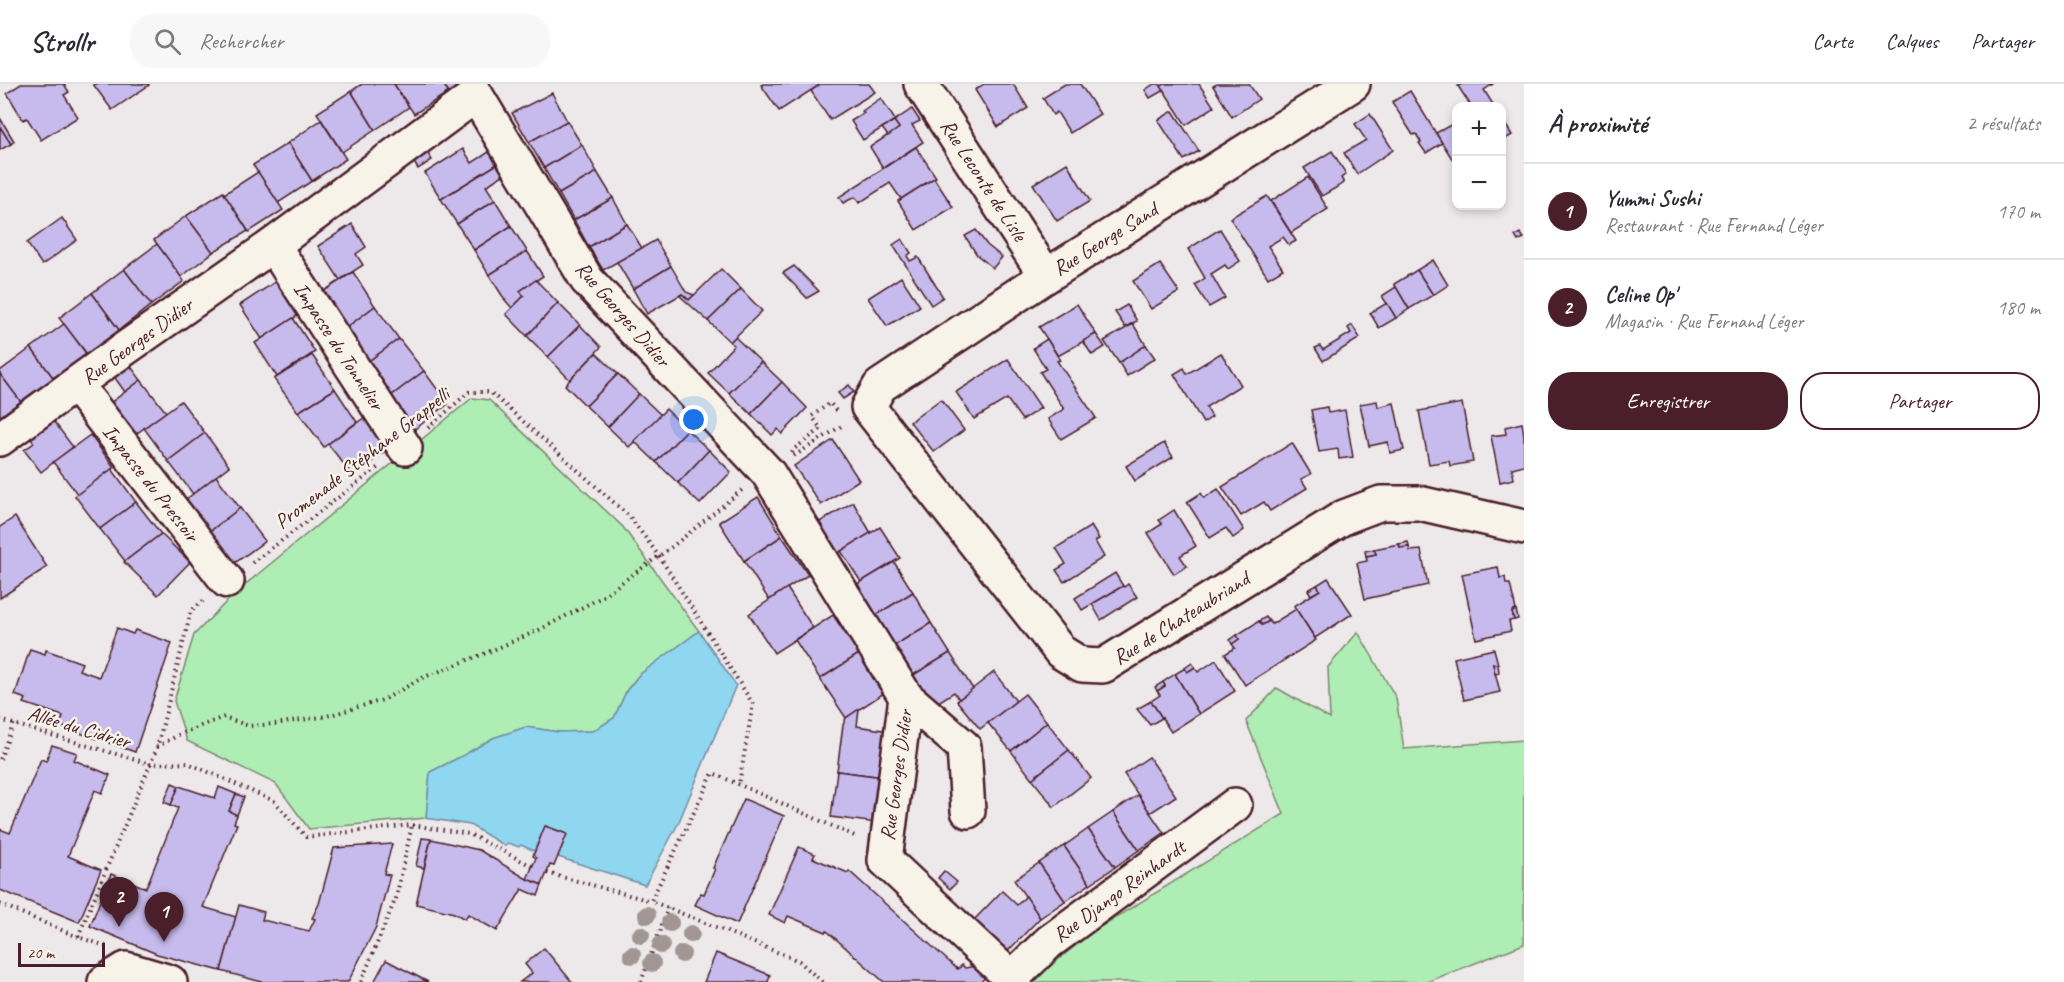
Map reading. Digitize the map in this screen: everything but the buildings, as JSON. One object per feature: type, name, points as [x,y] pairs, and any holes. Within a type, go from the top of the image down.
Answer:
[{"type":"street","name":"Rue Leconte de Lisle","points":[[921,84],[1046,276]]},
{"type":"street","name":"Rue George Sand","points":[[857,415],[880,386],[1046,276],[1353,84]]},
{"type":"street","name":"Rue Georges Didier","points":[[0,439],[273,245],[486,89],[587,280],[768,472],[906,697],[885,860],[1010,980]]},
{"type":"street","name":"Impasse du Tonnelier","points":[[273,245],[405,448]]},
{"type":"street","name":"Impasse du Pressoir","points":[[76,385],[227,581]]},
{"type":"street","name":"Rue de Chateaubriand","points":[[857,415],[1061,652],[1082,664],[1103,666],[1344,517],[1380,503],[1419,503],[1524,527]]},
{"type":"street","points":[[906,697],[964,747],[968,811]]},
{"type":"street","name":"Rue Django Reinhardt","points":[[1010,980],[1049,942],[1235,805]]},
{"type":"street","points":[[116,976],[170,982]]},
{"type":"path","name":"Promenade Stéphane Grappelli","points":[[78,937],[157,748],[191,611],[227,581],[405,448],[469,392],[490,392],[629,516],[659,556],[753,704],[739,784]]},
{"type":"path","points":[[836,429],[789,459],[794,449],[821,429],[812,416],[830,403],[857,415]]},
{"type":"path","points":[[157,748],[180,734],[224,717],[249,726],[275,724],[327,716],[383,700],[422,678],[517,640],[589,603],[659,556],[752,482],[768,472]]},
{"type":"path","name":"Allée du Cidrier","points":[[0,720],[150,764],[188,763],[274,801],[306,837],[412,825]]},
{"type":"path","points":[[0,759],[14,723]]},
{"type":"path","points":[[651,901],[713,773],[869,843],[885,860]]},
{"type":"path","points":[[360,982],[396,898],[412,825],[469,834],[532,866]]},
{"type":"path","points":[[547,873],[651,901],[799,961],[822,982]]},
{"type":"path","points":[[0,904],[78,937],[106,946],[116,976]]},
{"type":"path","points":[[641,982],[668,908]]},
{"type":"green space","points":[[472,398],[489,400],[623,527],[699,631],[639,675],[627,690],[614,718],[593,731],[559,732],[526,727],[493,738],[430,772],[426,818],[309,829],[276,784],[187,741],[174,701],[194,635],[235,593]]},
{"type":"green space","points":[[1358,632],[1396,698],[1404,749],[1524,740],[1524,944],[1427,982],[1033,982],[1095,930],[1284,814],[1246,721],[1277,688],[1330,719],[1328,667]]},
{"type":"water","points":[[699,631],[736,685],[678,824],[645,885],[558,857],[567,834],[546,826],[534,851],[521,845],[519,847],[508,843],[505,846],[470,825],[426,818],[430,772],[493,738],[526,727],[559,732],[593,731],[614,718],[627,690],[639,675]]},
{"type":"place","name":"Celine Op'","points":[[119,927]]},
{"type":"place","name":"Yummi Sushi","points":[[164,942]]}]
